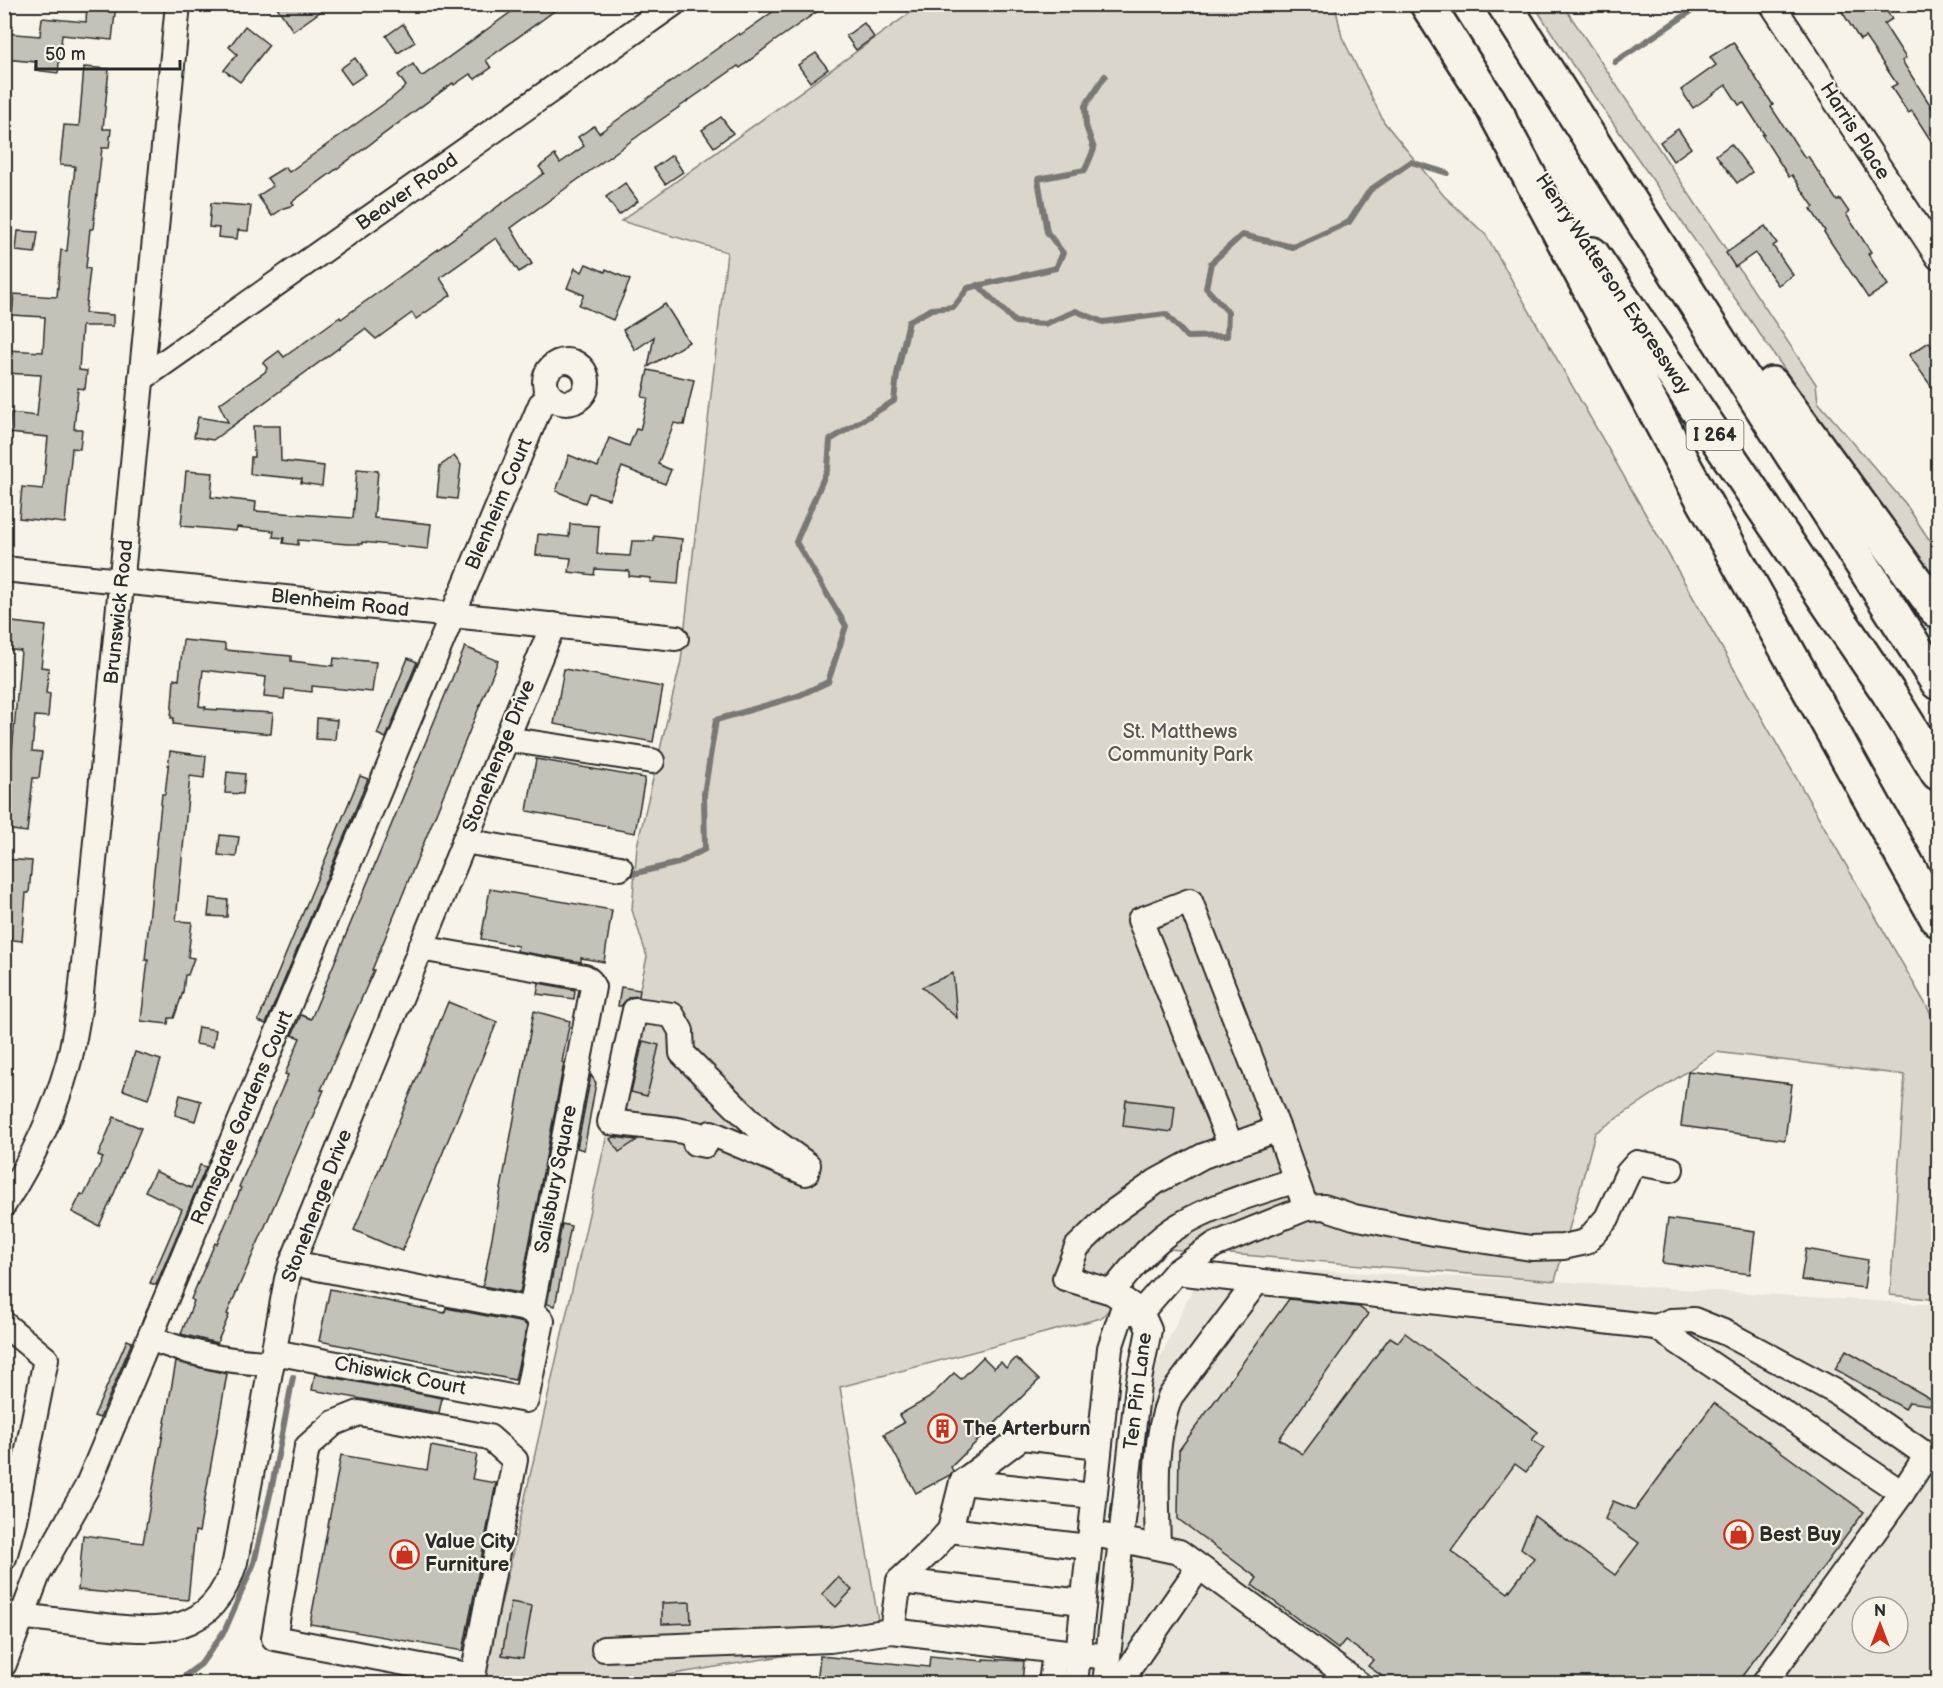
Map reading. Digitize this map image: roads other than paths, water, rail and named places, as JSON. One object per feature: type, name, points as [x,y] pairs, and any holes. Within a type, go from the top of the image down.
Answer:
[{"type":"highway","name":"Henry Watterson Expressway","points":[[1427,4],[1488,99],[1888,692],[1938,773]]},
{"type":"highway","name":"I 264","points":[[1504,4],[1938,683]]},
{"type":"highway","points":[[1564,95],[1938,612]]},
{"type":"highway","points":[[1488,99],[1688,471],[1938,920]]},
{"type":"street","name":"Brunswick Road","points":[[4,1204],[23,1173],[51,1116],[71,1050],[80,1004],[178,4]]},
{"type":"street","name":"Beaver Road","points":[[141,379],[673,4]]},
{"type":"street","name":"Harris Place","points":[[1772,4],[1938,257]]},
{"type":"street","name":"Blenheim Court","points":[[452,615],[541,404],[551,397]]},
{"type":"street","name":"Blenheim Road","points":[[4,569],[676,638]]},
{"type":"street","name":"Ramsgate Gardens Court","points":[[14,1615],[87,1487],[452,615]]},
{"type":"street","name":"Stonehenge Drive","points":[[14,1615],[151,1630],[175,1628],[202,1614],[221,1596],[235,1562],[292,1263],[553,625]]},
{"type":"street","points":[[506,739],[652,761]]},
{"type":"street","points":[[464,841],[620,868]]},
{"type":"street","points":[[1231,1146],[1140,920],[1190,901],[1306,1208]]},
{"type":"street","name":"Salisbury Square","points":[[420,948],[585,977],[593,987],[531,1310]]},
{"type":"street","points":[[635,1010],[672,1015],[681,1031],[682,1053],[766,1135],[808,1165],[806,1173],[711,1132],[705,1145],[695,1143],[697,1134],[610,1122],[635,1010]]},
{"type":"street","points":[[1278,1129],[1203,1156],[1157,1181],[1112,1213],[1077,1247],[1065,1278],[1112,1292],[1141,1312],[1176,1272],[1214,1245],[1306,1208],[1324,1207],[1362,1219],[1531,1248],[1563,1247],[1586,1242],[1607,1218],[1628,1173],[1637,1163],[1671,1169]]},
{"type":"street","points":[[1112,1292],[1146,1252],[1179,1225],[1233,1201],[1296,1180]]},
{"type":"street","points":[[292,1263],[531,1310]]},
{"type":"street","points":[[1176,1272],[1656,1327],[1902,1493]]},
{"type":"street","points":[[1158,1547],[1158,1440],[1162,1418],[1170,1397],[1257,1281]]},
{"type":"street","name":"Chiswick Court","points":[[150,1338],[176,1348],[242,1363],[273,1357],[526,1400],[542,1321],[531,1310]]},
{"type":"street","name":"Ten Pin Lane","points":[[1075,1683],[1066,1653],[1083,1602],[1110,1348],[1122,1312],[1141,1312],[1149,1330],[1138,1385],[1105,1683]]},
{"type":"street","points":[[1656,1327],[1671,1321],[1694,1320],[1726,1333],[1836,1392],[1933,1459],[1902,1493],[1764,1683]]},
{"type":"street","points":[[4,1324],[46,1359],[4,1558]]},
{"type":"street","points":[[359,1413],[489,1437],[515,1460],[472,1680],[274,1638],[308,1447],[334,1423],[359,1413]]},
{"type":"street","points":[[892,1631],[899,1581],[950,1530],[962,1482],[1022,1437],[1099,1446]]},
{"type":"street","points":[[962,1482],[1094,1496]]},
{"type":"street","points":[[950,1530],[1089,1541],[1120,1538],[1179,1552],[1359,1683]]},
{"type":"street","points":[[1127,1683],[1128,1670],[1199,1567]]},
{"type":"street","points":[[899,1581],[1083,1602]]},
{"type":"street","points":[[4,1664],[14,1615]]},
{"type":"street","points":[[604,1648],[830,1640],[892,1631],[1108,1657]]},
{"type":"street","points":[[1051,1683],[1066,1653]]},
{"type":"waterway","points":[[1615,62],[1702,4]]},
{"type":"waterway","points":[[632,874],[678,863],[705,849],[704,794],[716,720],[798,696],[828,682],[846,626],[796,542],[828,468],[830,440],[894,401],[897,374],[909,321],[932,309],[954,307],[968,288],[1056,268],[1063,253],[1047,232],[1038,179],[1085,170],[1094,149],[1086,126],[1085,106],[1105,76]]},
{"type":"waterway","points":[[978,285],[1015,322],[1045,324],[1076,311],[1103,322],[1166,314],[1187,337],[1227,336],[1228,312],[1206,288],[1211,263],[1242,235],[1293,247],[1349,222],[1370,190],[1411,162],[1447,173]]},
{"type":"waterway","points":[[174,1684],[201,1664],[225,1630],[254,1563],[272,1486],[293,1377]]},
{"type":"place","name":"The Arterburn","points":[[942,1429]]},
{"type":"place","name":"Best Buy","points":[[1738,1535]]},
{"type":"place","name":"Value City Furniture","points":[[404,1554]]},
{"type":"park label","name":"St. Matthews Community Park","points":[[1180,744]]}]
